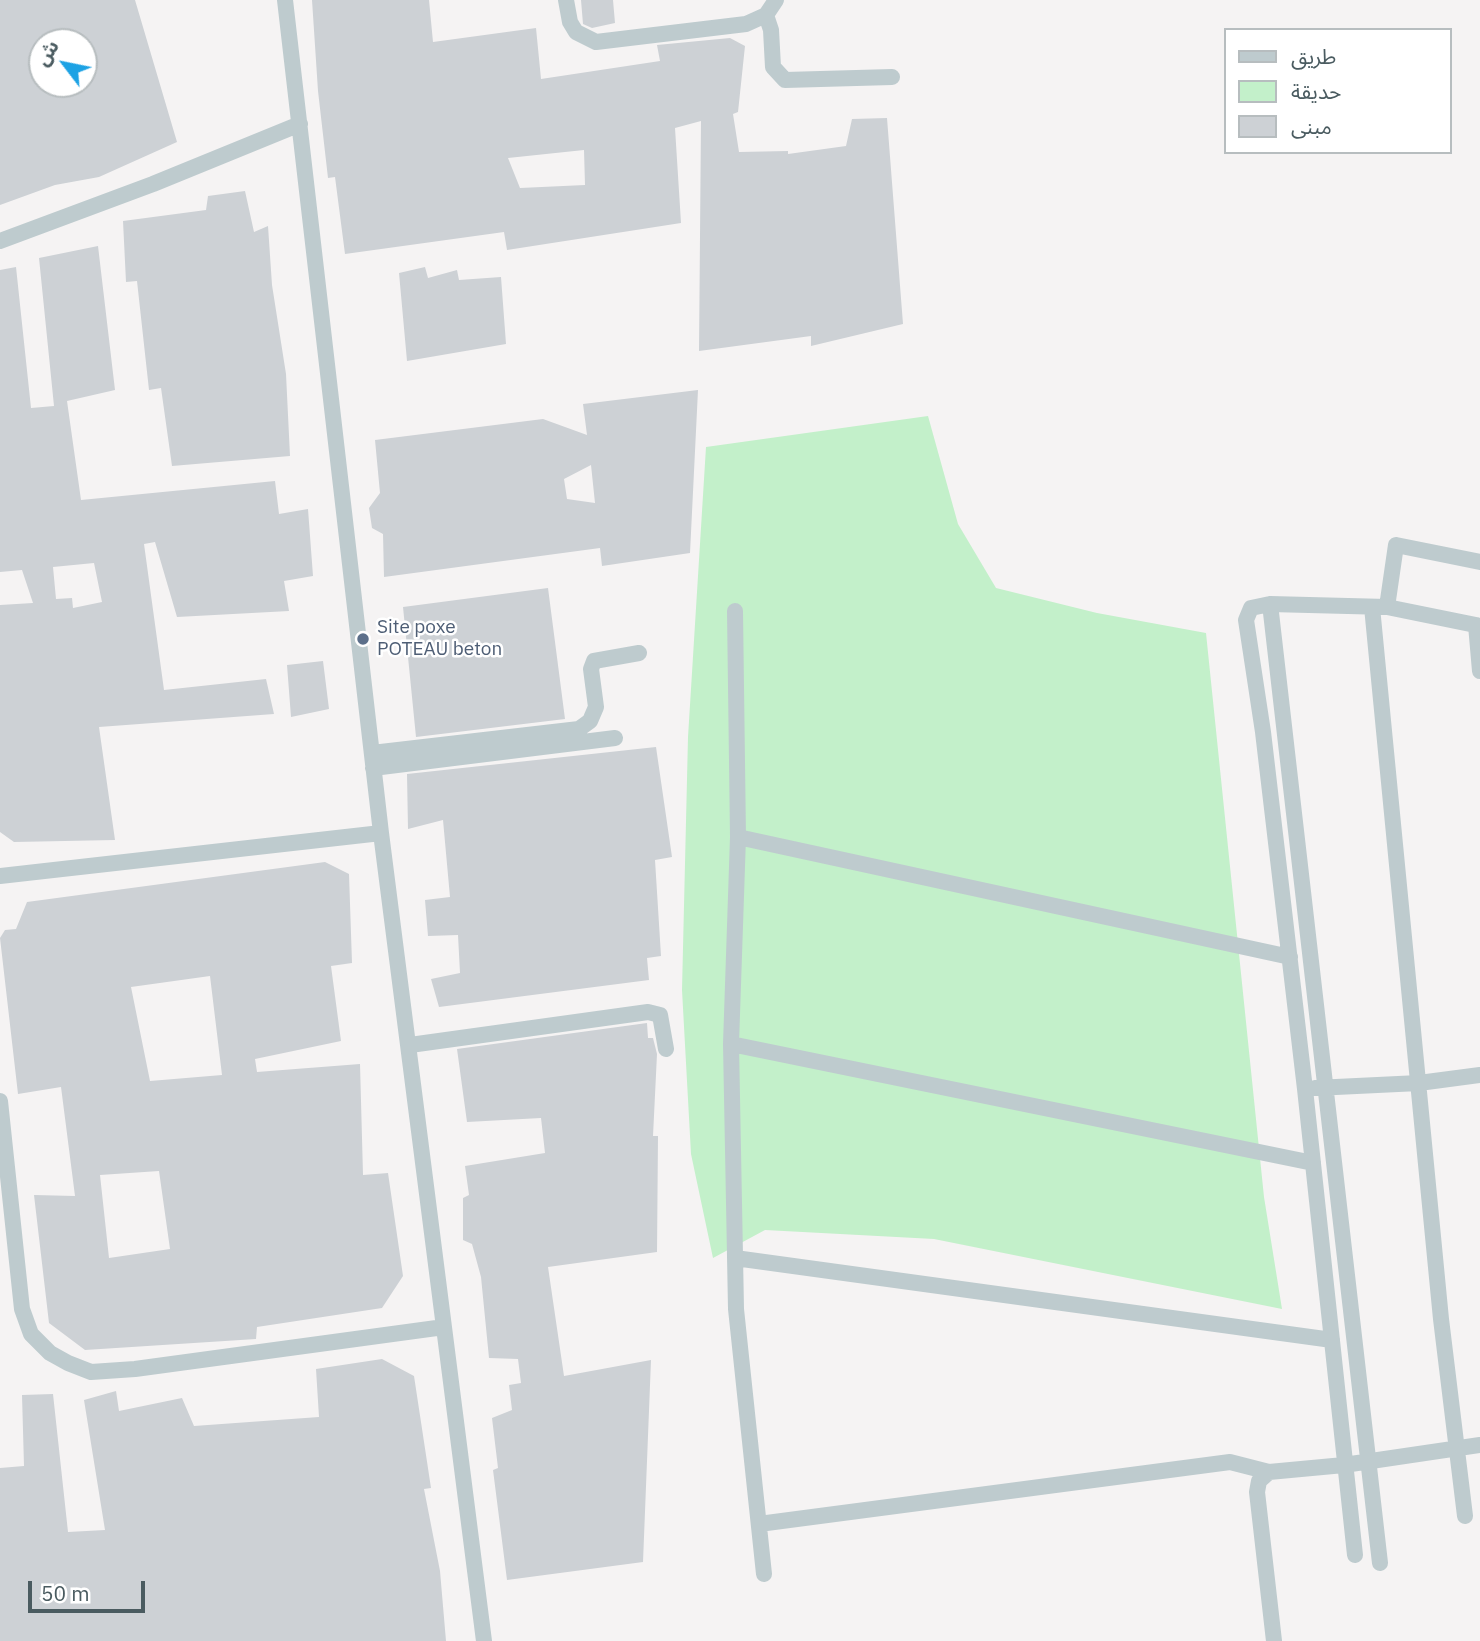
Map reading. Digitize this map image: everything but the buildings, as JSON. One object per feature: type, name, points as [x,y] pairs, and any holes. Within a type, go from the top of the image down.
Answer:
[{"type":"street","points":[[285,0],[372,760],[484,1641]]},
{"type":"street","points":[[566,0],[570,22],[576,32],[596,43],[746,24],[766,15],[776,0]]},
{"type":"street","points":[[766,15],[771,30],[773,66],[785,80],[892,77]]},
{"type":"street","points":[[0,241],[153,184],[300,124]]},
{"type":"street","points":[[1465,1517],[1455,1448],[1419,1083],[1379,607],[1396,545],[1480,562]]},
{"type":"street","points":[[1270,604],[1380,1563]]},
{"type":"street","points":[[1355,1555],[1290,957],[1263,732],[1246,620],[1251,608],[1270,604],[1379,607],[1478,625],[1480,671]]},
{"type":"street","points":[[735,611],[738,838],[730,1044],[736,1309],[764,1574]]},
{"type":"street","points":[[372,760],[579,729],[590,721],[596,707],[591,669],[594,661],[639,653]]},
{"type":"street","points":[[372,760],[615,738]]},
{"type":"street","points":[[0,876],[381,833]]},
{"type":"street","points":[[738,838],[1290,957]]},
{"type":"street","points":[[410,1045],[648,1012],[660,1015],[666,1049]]},
{"type":"street","points":[[730,1044],[1314,1163]]},
{"type":"street","points":[[1305,1089],[1419,1083],[1480,1075]]},
{"type":"street","points":[[0,1101],[22,1309],[31,1334],[50,1353],[68,1363],[91,1372],[135,1369],[444,1327]]},
{"type":"street","points":[[735,1258],[1332,1340]]},
{"type":"street","points":[[759,1524],[1230,1462],[1269,1472],[1368,1462],[1480,1445]]},
{"type":"street","points":[[1269,1472],[1259,1481],[1256,1492],[1274,1641]]},
{"type":"green space","points":[[928,416],[958,524],[996,588],[1097,613],[1206,633],[1264,1197],[1282,1309],[934,1239],[765,1230],[713,1258],[691,1154],[682,990],[688,737],[706,447]]},
{"type":"place","name":"Site poxe POTEAU beton","points":[[363,639]]}]
